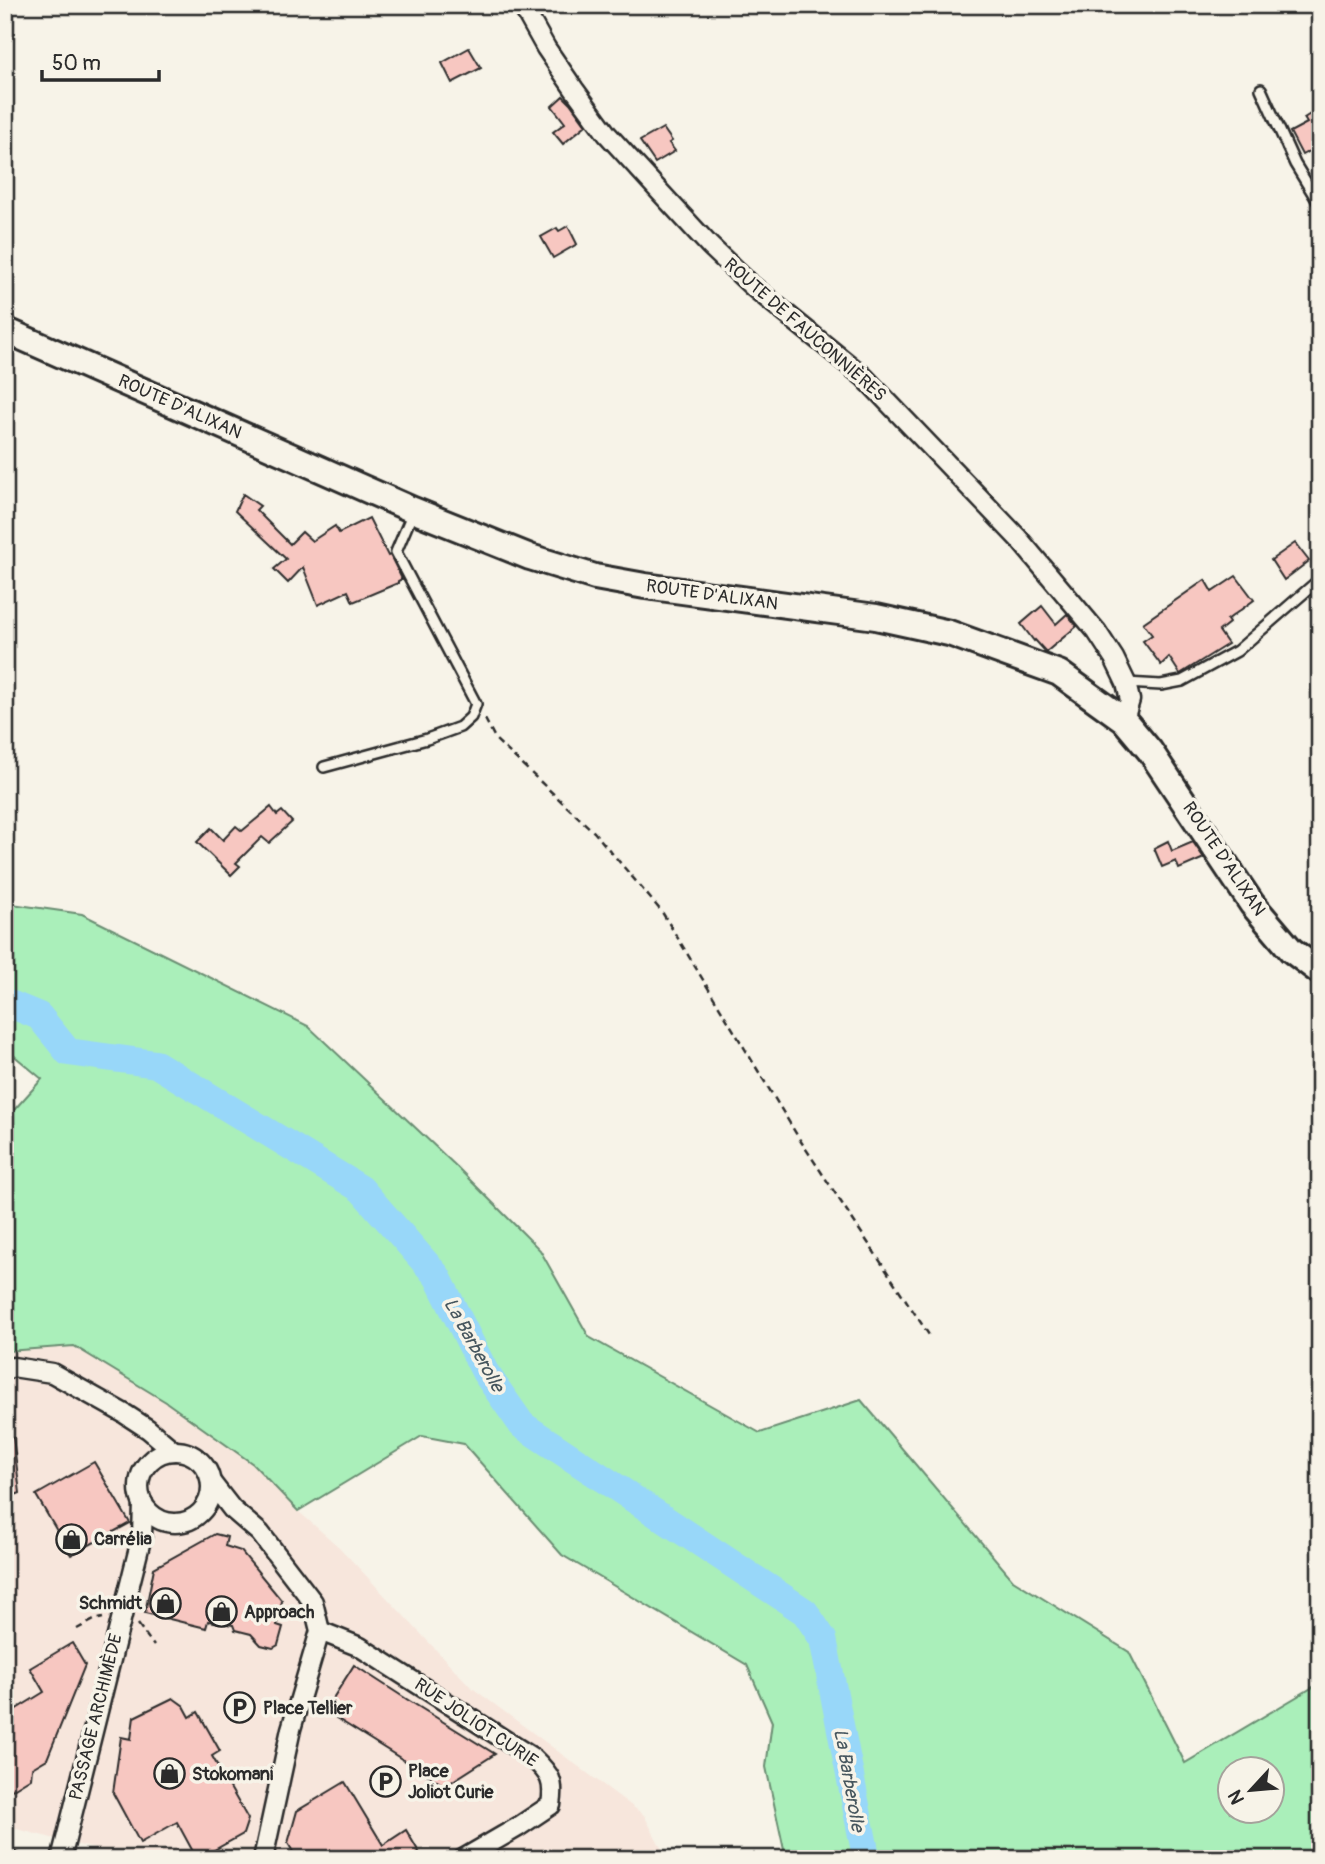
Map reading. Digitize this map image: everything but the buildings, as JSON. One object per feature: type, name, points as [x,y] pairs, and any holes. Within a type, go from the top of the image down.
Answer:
[{"type":"street","name":"ROUTE DE FAUCONNIÈRES","points":[[522,5],[546,48],[607,134],[660,193],[752,286],[864,377],[1009,527],[1097,632],[1114,658],[1126,683],[1130,700],[1124,720]]},
{"type":"street","name":"ROUTE D'ALIXAN","points":[[5,330],[413,510],[530,557],[595,577],[876,617],[949,633],[1059,673],[1124,720],[1150,751],[1252,904],[1291,950],[1320,972]]},
{"type":"street","points":[[5,1370],[13,1367],[52,1373],[125,1414],[174,1451]]},
{"type":"street","points":[[148,1429],[148,1463]]},
{"type":"street","points":[[172,1523],[155,1517],[143,1503],[139,1483],[148,1463],[164,1452],[174,1451],[191,1454],[205,1466],[211,1482],[232,1509],[260,1533],[313,1602],[320,1631],[291,1729],[261,1857]]},
{"type":"street","points":[[142,1536],[172,1523],[193,1518],[202,1511],[210,1497],[211,1482]]},
{"type":"street","name":"PASSAGE ARCHIMÈDE","points":[[61,1859],[142,1536],[143,1503]]},
{"type":"street","points":[[202,1511],[232,1509]]},
{"type":"street","name":"RUE JOLIOT CURIE","points":[[320,1631],[360,1647],[533,1758],[547,1771],[554,1788],[551,1805],[463,1859]]},
{"type":"lane","points":[[1261,89],[1296,164],[1320,205]]},
{"type":"lane","points":[[324,767],[427,739],[460,727],[471,718],[476,704],[396,552],[413,510]]},
{"type":"lane","points":[[1126,683],[1161,685],[1182,681],[1237,650],[1320,579]]},
{"type":"lane","points":[[5,1854],[17,1859]]},
{"type":"path","points":[[476,704],[496,740],[594,832],[662,912],[800,1140],[932,1338]]},
{"type":"path","points":[[77,1629],[94,1620],[110,1616]]},
{"type":"path","points":[[135,1623],[140,1624],[154,1646]]},
{"type":"shaded area","points":[[74,1346],[166,1402],[253,1464],[298,1511],[339,1547],[471,1687],[644,1815],[667,1859],[134,1859],[5,1826],[5,1349]]},
{"type":"green space","points":[[5,903],[82,914],[308,1026],[540,1250],[589,1337],[760,1433],[861,1400],[1013,1580],[1129,1652],[1185,1763],[1320,1683],[1320,1859],[786,1859],[766,1767],[772,1722],[747,1665],[562,1555],[464,1444],[422,1436],[298,1511],[253,1464],[166,1402],[74,1346],[5,1349],[5,1120],[42,1079],[5,1048]]},
{"type":"waterway","name":"La Barberolle","points":[[5,1002],[39,1016],[68,1052],[156,1064],[361,1189],[437,1276],[485,1372],[522,1425],[805,1612],[823,1639],[865,1851],[864,1859]]},
{"type":"place","name":"Carrélia","points":[[71,1539]]},
{"type":"place","name":"Schmidt","points":[[165,1603]]},
{"type":"place","name":"Approach","points":[[221,1612]]},
{"type":"place","name":"Place Tellier","points":[[240,1708]]},
{"type":"place","name":"Stokomani","points":[[169,1774]]},
{"type":"place","name":"Place Joliot Curie","points":[[385,1781]]}]
